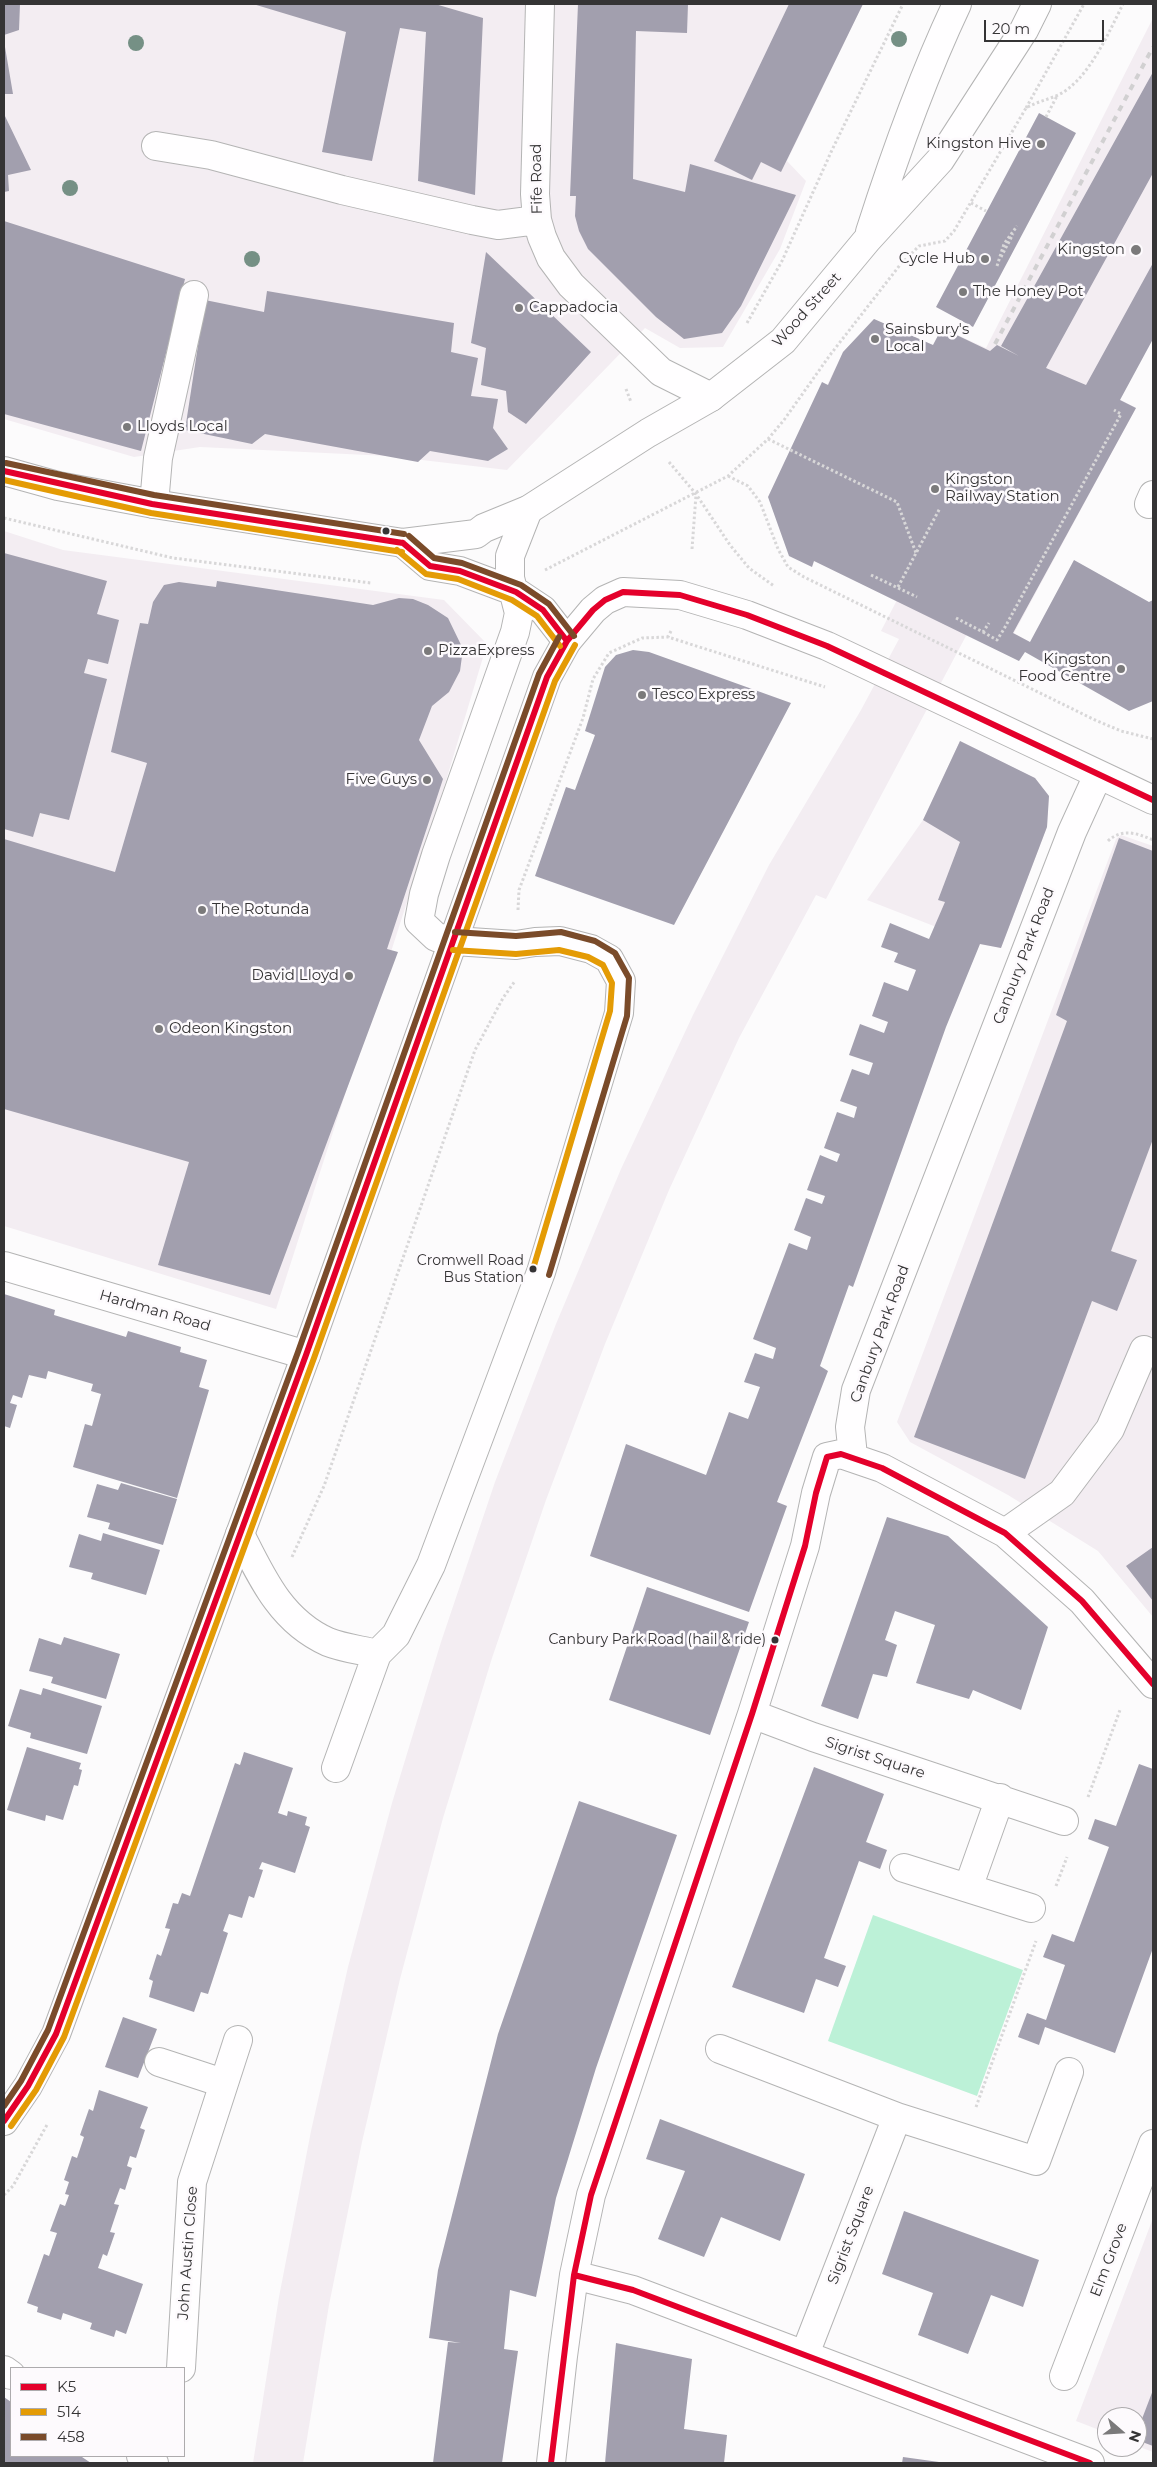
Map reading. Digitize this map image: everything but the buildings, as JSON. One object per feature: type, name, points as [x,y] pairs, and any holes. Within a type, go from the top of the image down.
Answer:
[{"type":"street","name":"Fife Road","points":[[540,4],[534,194],[537,220],[551,258],[571,285],[662,372],[711,396]]},
{"type":"street","name":"Wood Street","points":[[4,471],[58,486],[154,504],[404,543],[476,534],[484,528],[528,510],[648,433],[711,396],[783,341],[868,240],[897,146],[934,52],[957,4]]},
{"type":"street","points":[[868,240],[940,160],[1024,30],[1037,4]]},
{"type":"street","points":[[156,146],[211,155],[342,190],[472,220],[498,225],[537,220]]},
{"type":"street","points":[[154,504],[158,458],[194,295]]},
{"type":"street","points":[[336,1768],[376,1654],[396,1635],[430,1565],[541,1272],[619,1013],[621,981],[609,959],[591,949],[560,942],[535,942],[516,945],[454,941],[436,937],[419,921],[424,894],[436,855],[515,632],[519,613],[516,592],[510,578],[510,556],[528,510]]},
{"type":"street","points":[[404,543],[430,566],[460,571],[516,592],[542,610],[567,641]]},
{"type":"street","points":[[4,2120],[28,2086],[56,2034],[306,1355],[547,677],[567,641],[593,610],[605,600],[623,592],[680,595],[747,615],[827,646],[1153,800]]},
{"type":"street","name":"Canbury Park Road","points":[[853,1456],[850,1427],[856,1390],[1072,832],[1098,775]]},
{"type":"street","name":"Hardman Road","points":[[4,1266],[306,1355]]},
{"type":"street","points":[[1004,1533],[1062,1493],[1110,1429],[1144,1350]]},
{"type":"street","points":[[552,2463],[574,2275],[591,2195],[752,1714],[805,1546],[816,1493],[827,1457],[840,1454],[853,1456],[882,1468],[1004,1533],[1082,1601],[1153,1684]]},
{"type":"street","points":[[240,1534],[267,1588],[295,1622],[328,1642],[376,1654]]},
{"type":"street","name":"Sigrist Square","points":[[752,1714],[813,1737],[1064,1821]]},
{"type":"street","points":[[968,1888],[1000,1798]]},
{"type":"street","points":[[904,1868],[1031,1908]]},
{"type":"street","name":"John Austin Close","points":[[181,2367],[192,2182],[238,2040]]},
{"type":"street","points":[[720,2049],[897,2117],[1036,2161],[1069,2072]]},
{"type":"street","points":[[159,2062],[223,2082]]},
{"type":"street","name":"Sigrist Square","points":[[805,2354],[897,2117]]},
{"type":"street","name":"Elm Grove","points":[[1064,2376],[1142,2205],[1153,2144]]},
{"type":"street","points":[[574,2275],[632,2290],[805,2354],[1052,2456],[1090,2463]]},
{"type":"street","points":[[142,2457],[154,2463]]},
{"type":"path","points":[[744,327],[782,261],[902,4]]},
{"type":"path","points":[[544,570],[728,476],[768,439],[900,265],[919,246],[945,241],[954,231],[1084,4]]},
{"type":"path","points":[[1026,108],[1039,100],[1058,95],[1068,88],[1084,71],[1102,44],[1123,4]]},
{"type":"path","points":[[1046,118],[1058,95]]},
{"type":"path","points":[[971,203],[986,212]]},
{"type":"path","points":[[1017,226],[1001,258],[997,266],[1004,244],[1017,226]]},
{"type":"path","points":[[956,618],[997,640],[1121,414],[1114,410]]},
{"type":"path","points":[[768,439],[896,502],[916,553]]},
{"type":"path","points":[[666,459],[696,494],[730,545]]},
{"type":"path","points":[[728,476],[748,486],[756,497],[788,567],[804,577],[1094,720],[1121,731],[1153,739]]},
{"type":"path","points":[[692,549],[696,494]]},
{"type":"path","points":[[898,587],[940,508]]},
{"type":"path","points":[[4,518],[173,558],[372,583]]},
{"type":"path","points":[[871,575],[917,597]]},
{"type":"path","points":[[983,632],[989,623]]},
{"type":"path","points":[[668,637],[672,629]]},
{"type":"path","points":[[518,919],[519,890],[582,718],[593,679],[609,653],[642,638],[668,637],[826,687]]},
{"type":"path","points":[[1102,845],[1115,834],[1123,832],[1153,840]]},
{"type":"shaded area","points":[[4,4],[863,4],[787,161],[806,181],[780,249],[723,347],[680,348],[645,328],[507,470],[388,456],[200,447],[134,457],[4,419]]},
{"type":"shaded area","points":[[1153,18],[1153,337],[1119,399],[1136,408],[1014,633],[1030,642],[1019,661],[967,634],[826,899],[816,895],[739,1038],[669,1190],[605,1344],[546,1500],[492,1658],[443,1818],[400,1979],[362,2142],[329,2305],[303,2463],[253,2463],[279,2297],[311,2131],[348,1967],[392,1803],[441,1642],[495,1482],[556,1324],[621,1169],[693,1015],[769,865],[861,710],[899,639],[881,631],[897,600],[818,404],[843,352],[874,319],[933,345],[942,328],[986,348]]},
{"type":"shaded area","name":"The Rotunda","points":[[4,531],[63,550],[444,600],[487,644],[445,784],[276,1309],[4,1226]]},
{"type":"shaded area","points":[[960,741],[1035,778],[1049,796],[1047,827],[1001,948],[980,944],[867,900],[923,820]]},
{"type":"shaded area","points":[[1121,835],[1153,846],[1153,1617],[1098,1551],[1008,1495],[910,1442],[897,1422],[1116,839]]},
{"type":"shaded area","points":[[1153,2218],[1153,2452],[1147,2450],[1147,2407],[1097,2407],[1097,2429],[1076,2421]]},
{"type":"green space","points":[[873,1915],[1023,1970],[977,2096],[828,2041]]},
{"type":"railway","points":[[995,344],[1153,47]]},
{"type":"transit line","name":"458","points":[[6,463],[154,495],[404,534]]},
{"type":"transit line","name":"K5","points":[[4,471],[152,504],[403,543]]},
{"type":"transit line","name":"514","points":[[4,480],[151,513],[402,552]]},
{"type":"transit line","name":"458","points":[[409,536],[434,558],[462,563],[521,585],[549,604],[574,636]]},
{"type":"transit line","name":"K5","points":[[403,543],[430,566],[460,571],[516,592],[543,610],[567,641]]},
{"type":"transit line","name":"514","points":[[397,550],[426,574],[458,579],[512,600],[537,616],[560,646]]},
{"type":"transit line","name":"K5","points":[[4,2121],[28,2086],[56,2034],[306,1355],[547,677],[567,641],[593,610],[605,600],[623,592],[680,595],[747,615],[827,646],[1153,800]]},
{"type":"transit line","name":"458","points":[[4,2106],[21,2081],[48,2030],[298,1352],[539,674],[559,637]]},
{"type":"transit line","name":"514","points":[[11,2126],[36,2090],[64,2037],[314,1358],[555,681],[575,645]]},
{"type":"transit line","name":"458","points":[[455,932],[516,936],[561,932],[595,941],[615,953],[629,978],[627,1016],[549,1275]]},
{"type":"transit line","name":"514","points":[[453,950],[516,954],[559,950],[588,957],[603,965],[612,983],[610,1011],[533,1269]]},
{"type":"transit line","name":"K5","points":[[551,2463],[574,2275],[591,2195],[752,1714],[805,1546],[816,1493],[827,1457],[841,1454],[882,1468],[1005,1533],[1082,1601],[1153,1684]]},
{"type":"transit line","name":"K5","points":[[574,2275],[633,2290],[1090,2463]]},
{"type":"place","name":"Kingston Hive","points":[[1041,144]]},
{"type":"place","name":"Kingston","points":[[1136,250]]},
{"type":"place","name":"Cycle Hub","points":[[985,259]]},
{"type":"place","name":"The Honey Pot","points":[[963,292]]},
{"type":"place","name":"Cappadocia","points":[[519,308]]},
{"type":"place","name":"Sainsbury's Local","points":[[875,339]]},
{"type":"place","name":"Lloyds Local","points":[[127,427]]},
{"type":"place","name":"Kingston Railway Station","points":[[935,489]]},
{"type":"place","name":"PizzaExpress","points":[[428,651]]},
{"type":"place","name":"Kingston Food Centre","points":[[1121,669]]},
{"type":"place","name":"Tesco Express","points":[[642,695]]},
{"type":"place","name":"Five Guys","points":[[427,780]]},
{"type":"place","name":"The Rotunda","points":[[202,910]]},
{"type":"place","name":"David Lloyd","points":[[349,976]]},
{"type":"place","name":"Odeon Kingston","points":[[159,1029]]},
{"type":"place","name":"Cromwell Road Bus Station","points":[[533,1269]]},
{"type":"place","name":"Canbury Park Road (hail & ride)","points":[[775,1640]]}]
